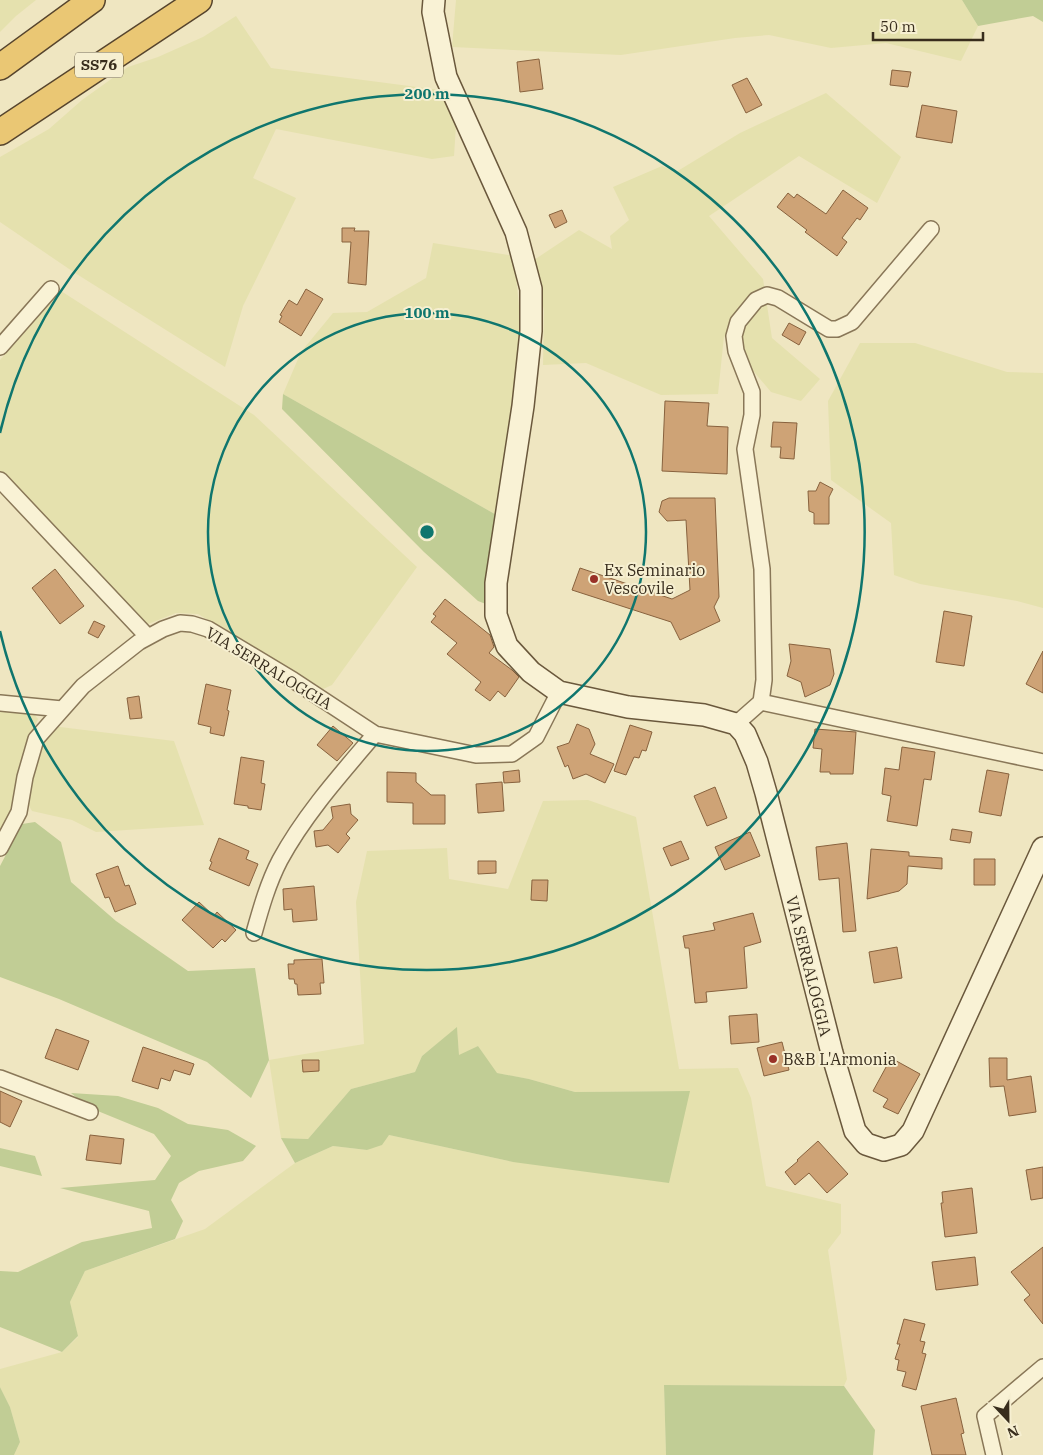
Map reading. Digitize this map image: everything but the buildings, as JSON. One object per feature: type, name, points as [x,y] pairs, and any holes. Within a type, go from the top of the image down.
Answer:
[{"type":"highway","points":[[0,67],[92,0]]},
{"type":"highway","name":"SS76","points":[[0,132],[198,0]]},
{"type":"main road","points":[[434,0],[434,12],[446,77],[516,232],[531,289],[531,331],[523,406],[496,584],[496,615],[507,646],[531,672],[559,692],[628,707],[704,715],[736,724]]},
{"type":"main road","name":"VIA SERRALOGGIA","points":[[736,724],[745,734],[757,762],[832,1054],[855,1130],[866,1144],[884,1150],[889,1149],[901,1145],[914,1131],[1043,848]]},
{"type":"street","points":[[736,724],[761,702],[764,680],[762,569],[745,449],[752,415],[752,392],[736,351],[734,336],[738,322],[756,300],[766,295],[778,298],[829,329],[837,329],[852,322],[931,229]]},
{"type":"street","points":[[0,347],[51,289]]},
{"type":"street","points":[[0,480],[148,636]]},
{"type":"street","name":"VIA SERRALOGGIA","points":[[0,848],[19,812],[25,777],[36,739],[83,686],[148,636],[180,623],[192,624],[208,629],[293,680],[375,734],[476,755],[512,754],[536,737],[559,692]]},
{"type":"street","points":[[0,702],[62,709]]},
{"type":"street","points":[[761,702],[1043,762]]},
{"type":"street","points":[[254,933],[264,898],[280,860],[311,811],[375,734]]},
{"type":"street","points":[[0,1078],[90,1112]]},
{"type":"street","points":[[994,1455],[985,1416],[1043,1367]]},
{"type":"shaded area","points":[[0,0],[36,0],[0,32]]},
{"type":"shaded area","points":[[456,0],[962,0],[978,26],[961,61],[886,43],[831,48],[769,35],[735,38],[621,55],[452,47]]},
{"type":"shaded area","points":[[236,16],[271,68],[440,90],[456,125],[454,156],[432,159],[276,129],[253,178],[296,198],[243,306],[225,367],[75,273],[0,222],[0,157],[49,129],[82,100],[128,67],[158,57],[203,37]]},
{"type":"shaded area","points":[[826,93],[901,157],[877,203],[799,156],[709,216],[763,279],[772,338],[820,379],[801,401],[771,392],[724,336],[718,394],[661,395],[586,363],[543,365],[544,311],[534,260],[579,230],[612,249],[610,236],[629,220],[613,187],[662,166],[676,172],[740,133]]},
{"type":"shaded area","points":[[433,243],[514,256],[522,336],[500,517],[283,394],[301,352],[333,313],[367,312],[426,278]]},
{"type":"shaded area","points":[[61,291],[254,415],[417,567],[332,685],[323,689],[198,614],[176,613],[143,626],[0,476],[0,360]]},
{"type":"shaded area","points":[[860,343],[915,343],[1007,372],[1043,373],[1043,608],[1017,601],[920,584],[894,575],[891,523],[831,480],[828,401]]},
{"type":"shaded area","points":[[0,710],[32,712],[38,719],[23,754],[12,809],[0,830]]},
{"type":"shaded area","points":[[52,726],[174,741],[204,825],[96,832],[72,820],[32,811],[26,801],[39,746]]},
{"type":"shaded area","points":[[588,800],[636,817],[679,1069],[738,1068],[751,1098],[766,1186],[841,1204],[841,1233],[828,1250],[847,1379],[844,1386],[664,1385],[666,1455],[14,1455],[20,1442],[10,1407],[0,1387],[0,1369],[62,1352],[78,1337],[70,1302],[85,1271],[205,1229],[295,1163],[333,1146],[367,1150],[389,1135],[513,1162],[689,1091],[575,1092],[529,1079],[496,1073],[478,1046],[459,1056],[457,1028],[422,1056],[415,1072],[351,1089],[308,1139],[281,1138],[269,1060],[364,1044],[356,902],[367,851],[447,848],[449,879],[508,889],[543,801]]},
{"type":"green space","points":[[962,0],[1043,0],[1043,22],[1033,16],[978,26]]},
{"type":"green space","points":[[283,394],[500,517],[491,606],[478,601],[424,552],[282,409]]},
{"type":"green space","points":[[35,822],[61,842],[71,882],[116,921],[188,971],[255,968],[269,1060],[251,1098],[207,1062],[59,999],[0,977],[0,866],[22,824]]},
{"type":"green space","points":[[457,1027],[459,1055],[478,1046],[497,1073],[529,1079],[575,1092],[690,1091],[669,1183],[513,1162],[389,1135],[382,1145],[367,1150],[333,1146],[295,1163],[281,1138],[308,1139],[351,1089],[415,1072],[422,1056]]},
{"type":"green space","points":[[71,1093],[118,1096],[158,1108],[188,1124],[228,1130],[256,1146],[243,1161],[199,1171],[179,1183],[171,1200],[183,1221],[175,1239],[85,1271],[70,1302],[78,1336],[62,1352],[0,1327],[0,1271],[18,1272],[82,1242],[152,1228],[149,1211],[60,1188],[155,1180],[171,1156],[154,1134],[88,1107]]},
{"type":"green space","points":[[0,1148],[35,1156],[42,1176],[0,1166]]},
{"type":"green space","points":[[664,1385],[844,1386],[875,1430],[873,1455],[666,1455]]},
{"type":"green space","points":[[0,1387],[10,1407],[20,1442],[14,1455],[0,1455]]},
{"type":"place","name":"Ex Seminario Vescovile","points":[[594,579]]},
{"type":"place","name":"B&B L'Armonia","points":[[773,1059]]}]
